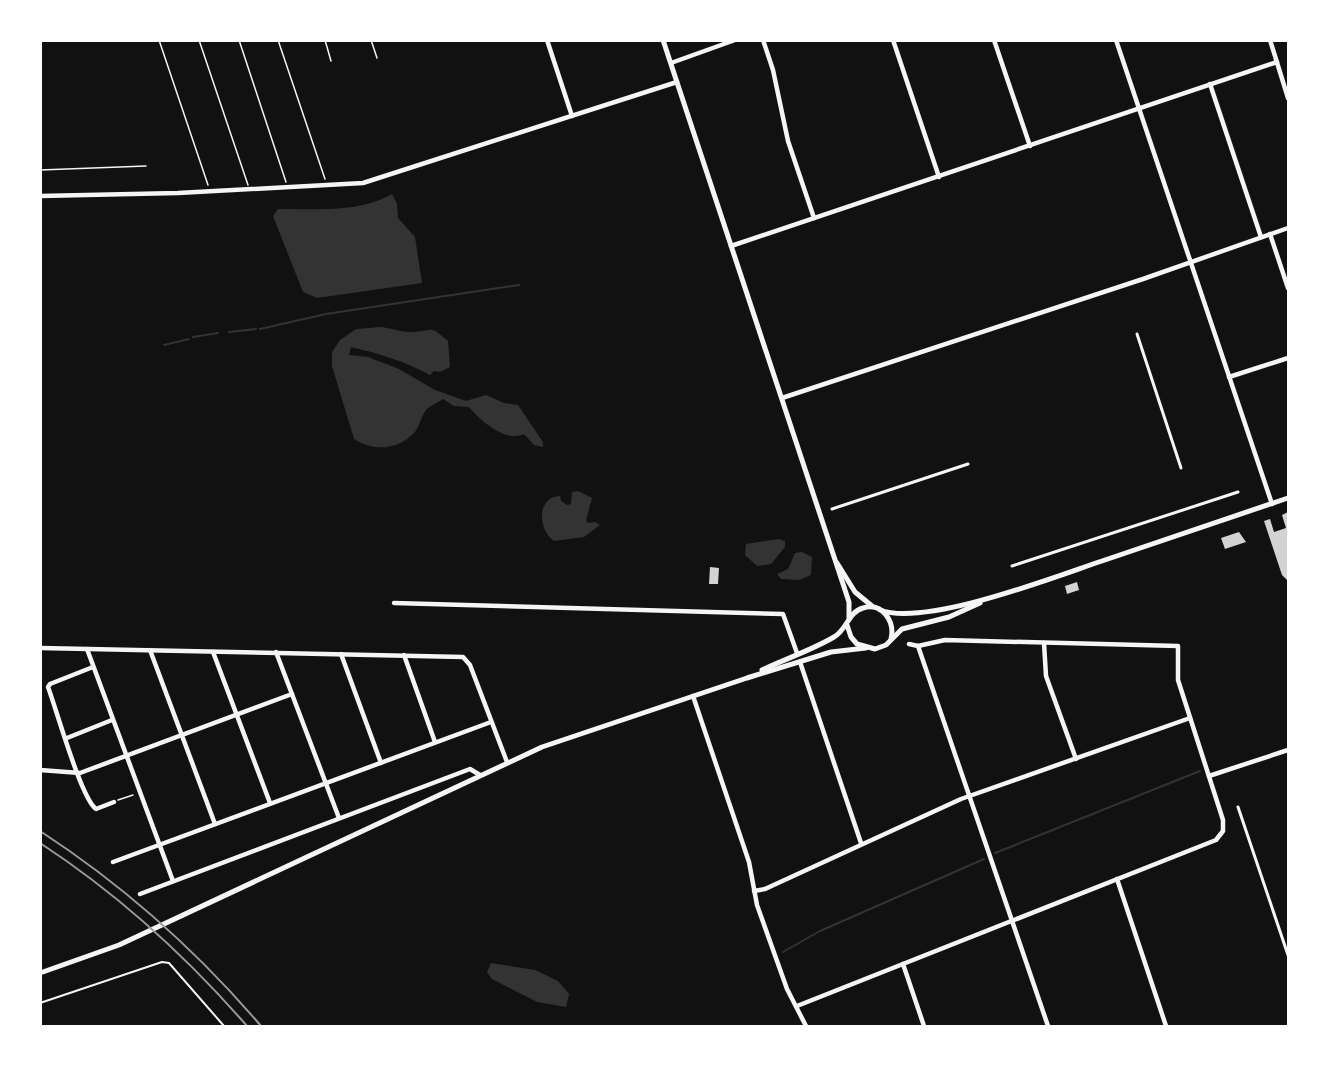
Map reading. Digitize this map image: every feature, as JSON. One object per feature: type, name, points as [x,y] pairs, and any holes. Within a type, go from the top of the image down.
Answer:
[{"type":"street","points":[[547,40],[572,116]]},
{"type":"street","points":[[663,40],[851,607],[848,621],[854,641],[867,648]]},
{"type":"street","points":[[671,63],[735,40]]},
{"type":"street","points":[[763,40],[773,70],[788,141],[814,218]]},
{"type":"street","points":[[893,40],[939,177]]},
{"type":"street","points":[[994,40],[1029,146]]},
{"type":"street","points":[[1116,40],[1272,504]]},
{"type":"street","points":[[1270,40],[1288,98]]},
{"type":"street","points":[[731,246],[1277,62]]},
{"type":"street","points":[[40,196],[347,186],[392,175],[677,82]]},
{"type":"street","points":[[1210,84],[1261,237]]},
{"type":"street","points":[[782,398],[1143,279],[1288,228]]},
{"type":"street","points":[[1270,234],[1288,288]]},
{"type":"street","points":[[1137,334],[1181,468]]},
{"type":"street","points":[[1229,377],[1288,358]]},
{"type":"street","points":[[832,509],[968,464]]},
{"type":"street","points":[[1012,566],[1238,492]]},
{"type":"street","points":[[836,561],[855,592],[880,610],[891,613],[937,611],[996,596],[1288,498]]},
{"type":"street","points":[[40,973],[119,945],[480,774],[542,747],[800,662],[848,649],[879,648],[902,629],[949,617],[996,596]]},
{"type":"street","points":[[394,603],[783,614],[797,653]]},
{"type":"street","points":[[747,678],[836,636],[860,609],[874,607]]},
{"type":"street","points":[[880,610],[891,623],[891,639]]},
{"type":"street","points":[[797,1006],[1216,840],[1223,831],[1224,824],[1178,680],[1178,646],[945,640],[918,646],[909,644]]},
{"type":"street","points":[[1044,643],[1046,676],[1076,759]]},
{"type":"street","points":[[918,646],[1048,1026]]},
{"type":"street","points":[[40,648],[458,656],[467,659],[507,762]]},
{"type":"street","points":[[87,649],[173,881]]},
{"type":"street","points":[[150,650],[214,824]]},
{"type":"street","points":[[213,652],[270,803]]},
{"type":"street","points":[[276,652],[339,818]]},
{"type":"street","points":[[341,654],[381,763]]},
{"type":"street","points":[[404,655],[435,742]]},
{"type":"street","points":[[800,662],[861,843]]},
{"type":"street","points":[[93,668],[50,684],[48,687],[67,738],[75,774],[93,806],[96,809],[114,802]]},
{"type":"street","points":[[40,770],[75,774],[291,694]]},
{"type":"street","points":[[693,696],[743,841],[754,891],[787,989],[806,1026]]},
{"type":"street","points":[[754,891],[765,889],[861,843],[969,796],[1190,718]]},
{"type":"street","points":[[67,738],[112,720]]},
{"type":"street","points":[[113,862],[491,722]]},
{"type":"street","points":[[1209,776],[1288,750]]},
{"type":"street","points":[[140,894],[470,769],[480,774]]},
{"type":"street","points":[[1238,807],[1288,955]]},
{"type":"street","points":[[1117,879],[1166,1026]]},
{"type":"street","points":[[903,964],[924,1026]]},
{"type":"lane","points":[[40,1003],[162,962],[169,963],[224,1026]]},
{"type":"path","points":[[159,40],[211,191]]},
{"type":"path","points":[[199,40],[249,190]]},
{"type":"path","points":[[239,40],[288,188]]},
{"type":"path","points":[[278,40],[327,187]]},
{"type":"path","points":[[325,40],[332,61]]},
{"type":"path","points":[[371,40],[377,58]]},
{"type":"path","points":[[40,170],[146,166]]},
{"type":"path","points":[[114,802],[140,792]]},
{"type":"shaded area","points":[[392,194],[397,204],[398,218],[415,237],[422,283],[317,298],[303,292],[273,216],[278,209],[336,209],[365,204]]},
{"type":"shaded area","points":[[381,327],[410,332],[434,331],[448,341],[450,367],[440,372],[434,371],[430,375],[372,352],[351,347],[349,355],[368,357],[399,369],[435,390],[466,401],[486,395],[504,403],[518,405],[543,442],[543,447],[534,445],[524,434],[517,436],[501,433],[486,424],[469,407],[454,406],[443,399],[427,409],[416,430],[400,443],[377,447],[354,439],[332,366],[332,352],[340,340],[356,329]]},
{"type":"shaded area","points":[[578,491],[592,498],[586,520],[588,523],[595,522],[600,525],[584,537],[554,541],[545,529],[543,508],[552,498],[560,496],[561,501],[567,505],[571,504],[572,492]]},
{"type":"shaded area","points":[[779,539],[785,541],[785,547],[771,564],[757,566],[745,555],[746,544]]},
{"type":"shaded area","points":[[802,552],[812,557],[811,575],[799,580],[781,579],[777,574],[788,569],[795,553]]},
{"type":"shaded area","points":[[491,963],[535,970],[558,981],[569,994],[566,1007],[537,1002],[492,979],[487,972]]},
{"type":"building","points":[[1288,512],[1288,581],[1282,575],[1264,521],[1270,519],[1274,532],[1286,528],[1282,515]]},
{"type":"building","points":[[1239,532],[1246,542],[1225,549],[1221,538]]},
{"type":"building","points":[[710,567],[719,568],[718,584],[709,584]]},
{"type":"building","points":[[1077,582],[1079,590],[1067,594],[1065,586]]},
{"type":"waterway","points":[[260,329],[326,314],[519,285]]},
{"type":"waterway","points":[[229,332],[256,329]]},
{"type":"waterway","points":[[193,337],[218,333]]},
{"type":"waterway","points":[[164,345],[189,339]]},
{"type":"waterway","points":[[995,853],[1200,771]]},
{"type":"waterway","points":[[783,952],[820,931],[984,859]]},
{"type":"railway","points":[[40,831],[101,874],[158,921],[211,971],[261,1026]]},
{"type":"railway","points":[[40,843],[97,883],[150,927],[200,975],[247,1026]]}]
